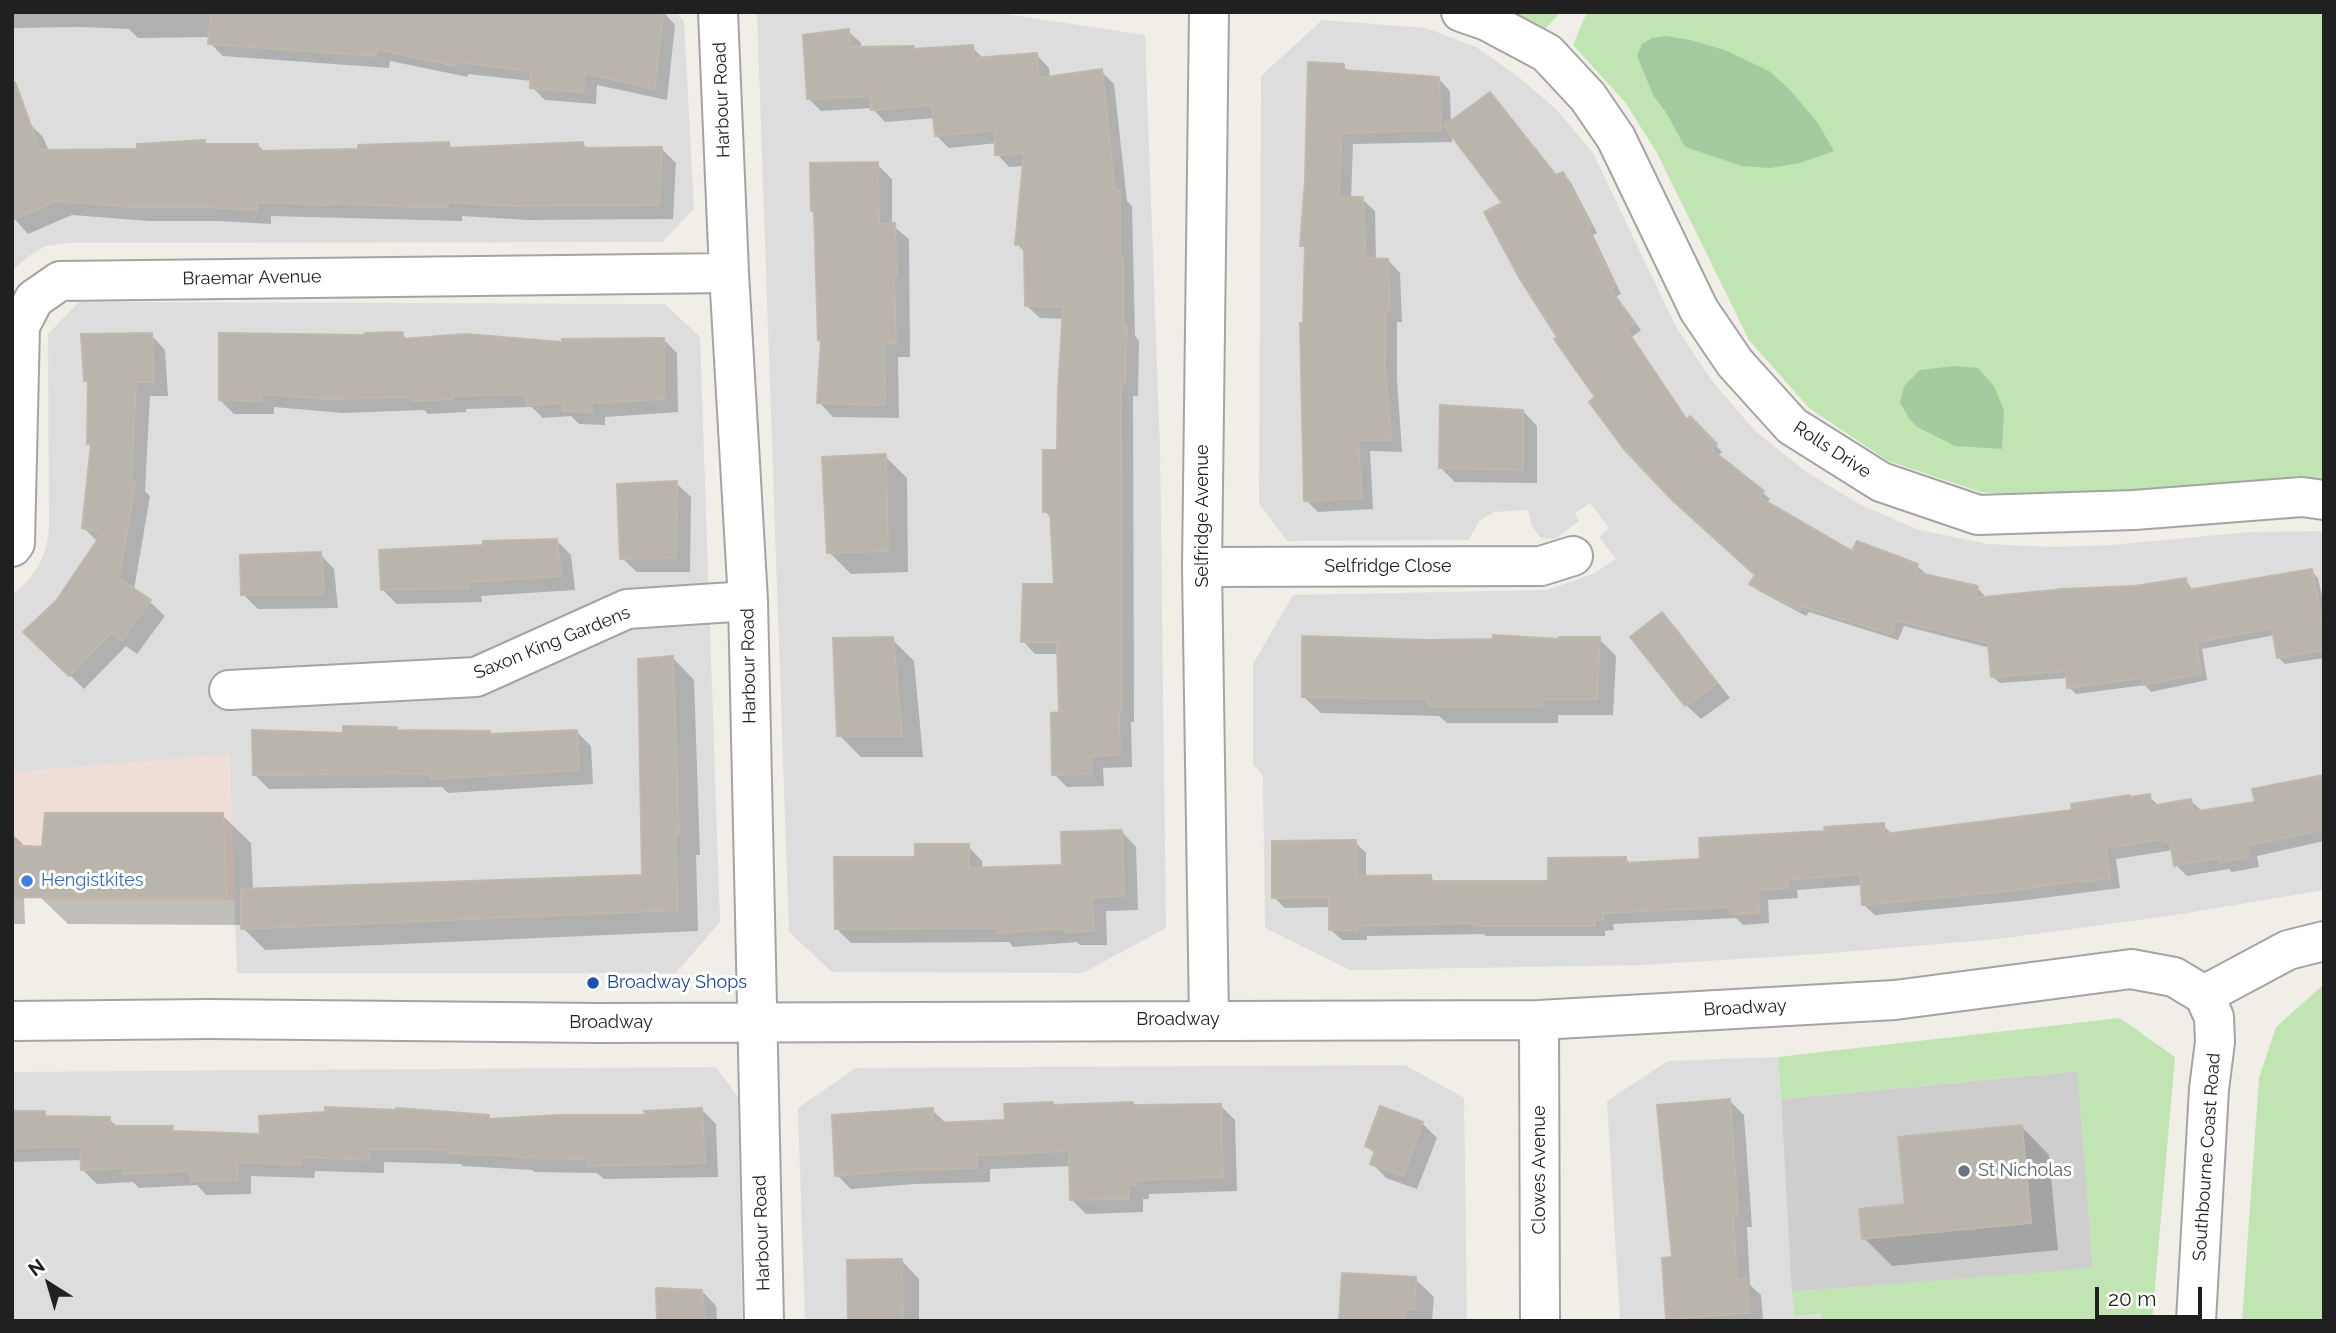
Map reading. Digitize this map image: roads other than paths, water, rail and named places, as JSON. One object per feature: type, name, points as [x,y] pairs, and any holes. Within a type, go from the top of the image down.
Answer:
[{"type":"street","name":"Harbour Road","points":[[718,12],[729,273],[748,601],[764,1321]]},
{"type":"street","name":"Selfridge Avenue","points":[[1209,12],[1202,567],[1209,1020]]},
{"type":"street","name":"Rolls Drive","points":[[1461,12],[1488,20],[1547,53],[1588,97],[1616,138],[1699,310],[1735,363],[1792,426],[1881,482],[1978,515],[2134,510],[2302,497],[2324,500]]},
{"type":"street","name":"Braemar Avenue","points":[[12,547],[15,543],[20,326],[34,299],[60,281],[729,273]]},
{"type":"street","name":"Selfridge Close","points":[[1202,567],[1541,566],[1573,556]]},
{"type":"street","name":"Saxon King Gardens","points":[[229,690],[476,677],[627,610],[748,601]]},
{"type":"street","points":[[2204,995],[2288,950],[2324,941]]},
{"type":"street","name":"Broadway","points":[[12,1021],[209,1019],[598,1023],[1539,1020],[1895,1000],[2131,969],[2174,977],[2204,995]]},
{"type":"street","name":"Southbourne Coast Road","points":[[2196,1321],[2209,1089],[2215,1042],[2214,1017],[2204,995]]},
{"type":"street","name":"Clowes Avenue","points":[[1539,1020],[1540,1321]]},
{"type":"place","name":"Hengistkites","points":[[27,881]]},
{"type":"place","name":"Broadway Shops","points":[[593,983]]},
{"type":"place","name":"St Nicholas","points":[[1964,1171]]}]
